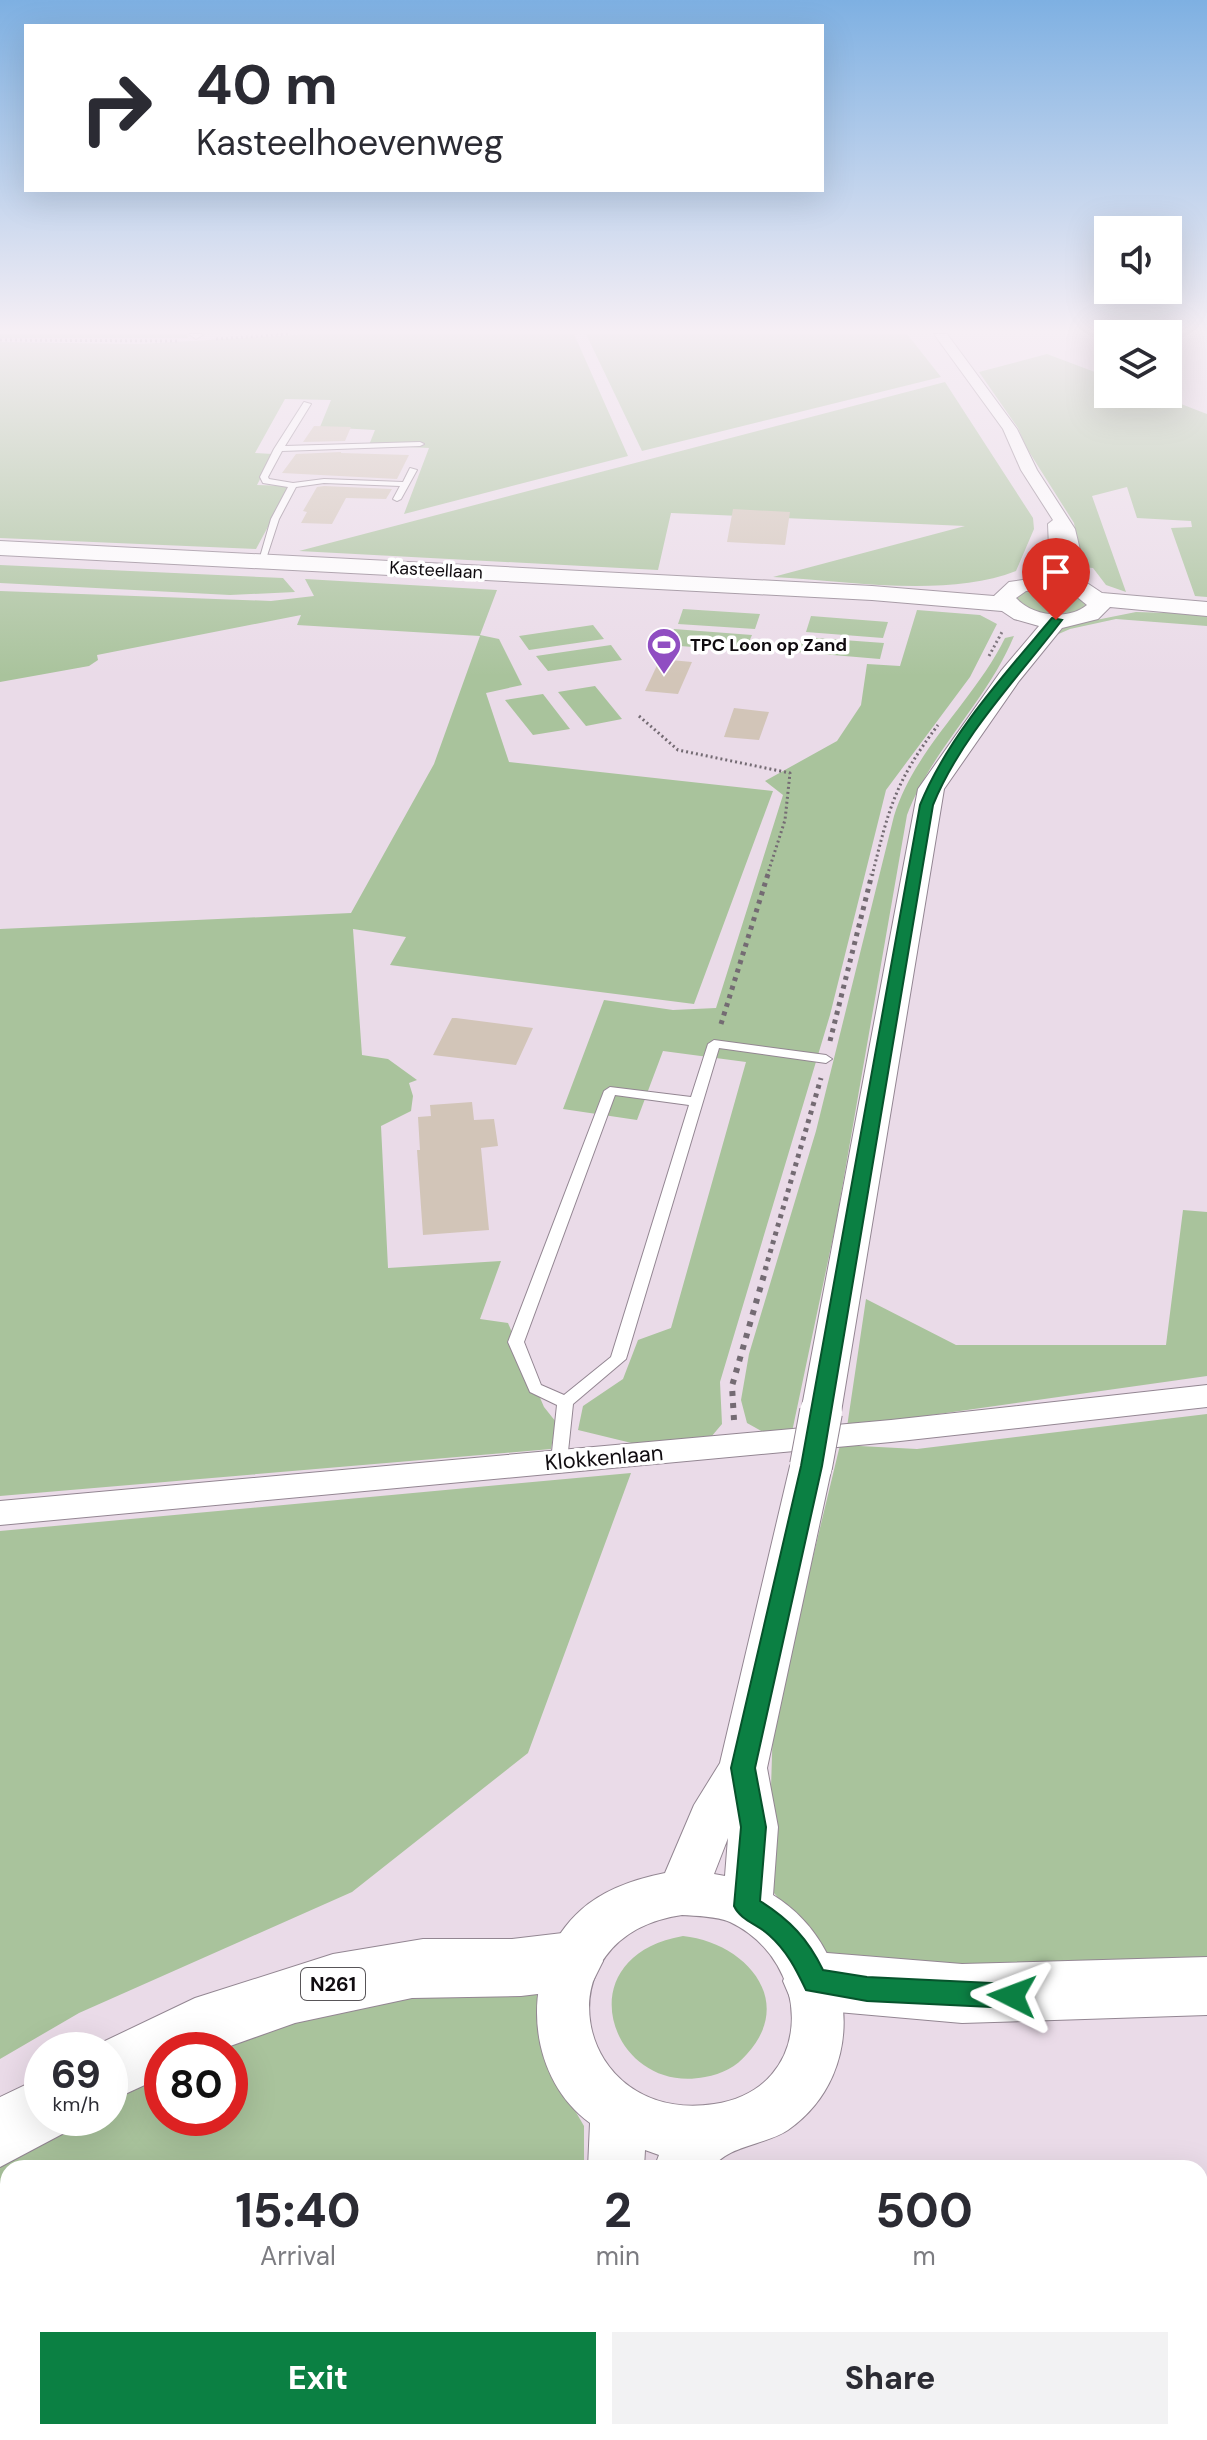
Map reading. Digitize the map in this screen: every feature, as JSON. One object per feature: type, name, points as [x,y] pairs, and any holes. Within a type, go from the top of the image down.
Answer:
[{"type":"highway","name":"N261","points":[[128,2060],[154,2046],[283,1997],[353,1979],[415,1969],[509,1968],[571,1961]]},
{"type":"highway","points":[[815,1981],[867,1989],[1012,1996],[1207,1986]]},
{"type":"highway","points":[[0,2134],[24,2120]]},
{"type":"street","points":[[1019,448],[1073,547],[1073,586]]},
{"type":"street","points":[[1049,583],[1057,547],[1056,512]]},
{"type":"street","name":"Kasteellaan","points":[[0,548],[872,593],[1012,605],[1056,620]]},
{"type":"street","points":[[1010,676],[1012,605],[1017,586],[1049,583],[1073,586],[1098,603],[1201,608]]},
{"type":"street","points":[[682,1893],[711,1820],[743,1768],[811,1466],[926,805],[938,777],[1010,676],[1056,620],[1085,617],[1098,603]]},
{"type":"street","name":"Klokkenlaan","points":[[0,1513],[739,1444],[1207,1396]]},
{"type":"street","points":[[743,1768],[754,1827],[747,1906]]},
{"type":"street","points":[[682,1893],[718,1896],[747,1906],[777,1925],[793,1942],[815,1981],[821,2016],[816,2050],[800,2082],[774,2109],[692,2151],[661,2130],[618,2111],[585,2081],[566,2042],[561,2001],[571,1961],[591,1934],[617,1912],[648,1898],[682,1893]]},
{"type":"street","points":[[616,2160],[618,2111]]},
{"type":"lane","points":[[310,448],[278,449],[264,477],[266,481],[293,485],[324,481],[406,484]]},
{"type":"lane","points":[[397,499],[413,470]]},
{"type":"lane","points":[[261,562],[275,519],[293,485]]},
{"type":"lane","points":[[559,1461],[565,1402],[618,1359],[714,1044],[826,1059]]},
{"type":"lane","points":[[565,1402],[535,1388],[516,1342],[610,1091],[696,1102]]},
{"type":"path","points":[[639,716],[678,750],[790,773],[785,820],[714,1044]]},
{"type":"path","points":[[739,1444],[732,1414],[732,1386],[826,1059]]},
{"type":"green space","points":[[0,448],[258,448],[255,453],[273,454],[257,485],[290,486],[256,549],[0,538]]},
{"type":"green space","points":[[426,448],[624,448],[628,456],[404,514],[429,448]]},
{"type":"green space","points":[[693,448],[988,448],[1033,518],[1034,529],[1016,571],[989,579],[928,586],[773,577],[965,526],[671,513],[658,570],[299,551]]},
{"type":"green space","points":[[1027,448],[1207,448],[1207,597],[1195,596],[1171,528],[1192,527],[1191,521],[1137,518],[1127,487],[1092,496],[1126,592],[1106,585],[1093,568],[1082,567],[1074,523]]},
{"type":"green space","points":[[0,565],[283,578],[295,592],[230,595],[0,583]]},
{"type":"green space","points":[[305,579],[497,590],[480,635],[499,639],[522,685],[486,693],[509,762],[773,791],[694,1004],[390,965],[406,937],[353,929],[362,1055],[388,1059],[417,1080],[409,1083],[413,1096],[411,1111],[381,1126],[388,1268],[501,1261],[480,1319],[508,1323],[544,1407],[556,1422],[551,1449],[0,1496],[0,929],[351,913],[434,764],[480,636],[297,625],[301,615],[97,655],[98,660],[89,666],[0,682],[0,591],[271,601],[314,596]]},
{"type":"green space","points":[[1070,588],[1094,604],[1069,617],[1025,611],[1013,594],[1018,590]]},
{"type":"green space","points":[[683,609],[760,614],[755,629],[678,624]]},
{"type":"green space","points":[[917,610],[980,615],[997,624],[970,677],[886,790],[830,1015],[720,1382],[722,1424],[711,1437],[648,1447],[578,1430],[583,1406],[623,1379],[638,1340],[671,1328],[746,1062],[663,1051],[637,1120],[563,1109],[604,1000],[673,1010],[716,1008],[783,795],[765,781],[837,741],[861,705],[867,664],[900,666]]},
{"type":"green space","points":[[1136,612],[1207,614],[1207,626],[1116,619],[1070,629],[1054,636],[1066,626]]},
{"type":"green space","points":[[811,616],[888,622],[883,638],[806,632]]},
{"type":"green space","points":[[593,625],[604,639],[529,650],[519,636]]},
{"type":"green space","points":[[674,629],[752,635],[745,651],[667,645]]},
{"type":"green space","points":[[1014,636],[989,682],[930,768],[907,815],[836,1223],[792,1432],[765,1433],[747,1423],[741,1400],[749,1354],[816,1131],[894,816],[904,791],[930,746],[978,683],[1005,638]]},
{"type":"green space","points":[[802,637],[884,643],[880,659],[797,652]]},
{"type":"green space","points":[[611,645],[622,660],[548,671],[536,656]]},
{"type":"green space","points":[[595,686],[622,719],[586,726],[558,692]]},
{"type":"green space","points":[[543,694],[570,729],[533,735],[505,700]]},
{"type":"green space","points":[[1183,1210],[1207,1212],[1207,1376],[847,1427],[866,1299],[956,1345],[1166,1345]]},
{"type":"green space","points":[[1207,1414],[1207,1972],[1009,1983],[826,1954],[768,1886],[773,1723],[840,1445],[917,1449]]},
{"type":"green space","points":[[631,1473],[528,1753],[352,1892],[79,2013],[46,2032],[24,2032],[24,2045],[0,2059],[0,1531]]},
{"type":"green space","points":[[683,1936],[725,1949],[743,1961],[765,1994],[767,2013],[761,2033],[747,2054],[728,2069],[705,2077],[672,2077],[645,2066],[625,2046],[614,2022],[612,1995],[623,1970],[646,1949]]},
{"type":"green space","points":[[422,1983],[538,1992],[545,2059],[584,2126],[584,2160],[0,2160],[0,2151],[24,2136],[128,2136],[128,2076],[144,2069],[144,2136],[248,2136],[248,2033]]},
{"type":"building","points":[[296,454],[409,455],[397,479],[282,473]]},
{"type":"building","points":[[317,487],[392,489],[386,499],[346,498],[332,524],[301,523],[307,512],[303,511]]},
{"type":"building","points":[[733,509],[790,512],[785,545],[727,542]]},
{"type":"building","points":[[660,659],[692,662],[678,694],[645,691]]},
{"type":"building","points":[[734,708],[769,712],[759,740],[724,737]]},
{"type":"building","points":[[452,1018],[533,1028],[516,1065],[433,1055]]},
{"type":"building","points":[[472,1102],[474,1120],[494,1119],[498,1146],[481,1148],[489,1230],[423,1235],[418,1117],[431,1116],[430,1105]]},
{"type":"place","name":"TPC Loon op Zand","points":[[664,676]]},
{"type":"route","points":[[1012,1996],[867,1989],[815,1981],[800,1951],[789,1938],[777,1925],[747,1906],[754,1827],[743,1768],[811,1466],[926,805],[931,789],[959,747],[1010,676],[1034,651],[1056,620]]}]
